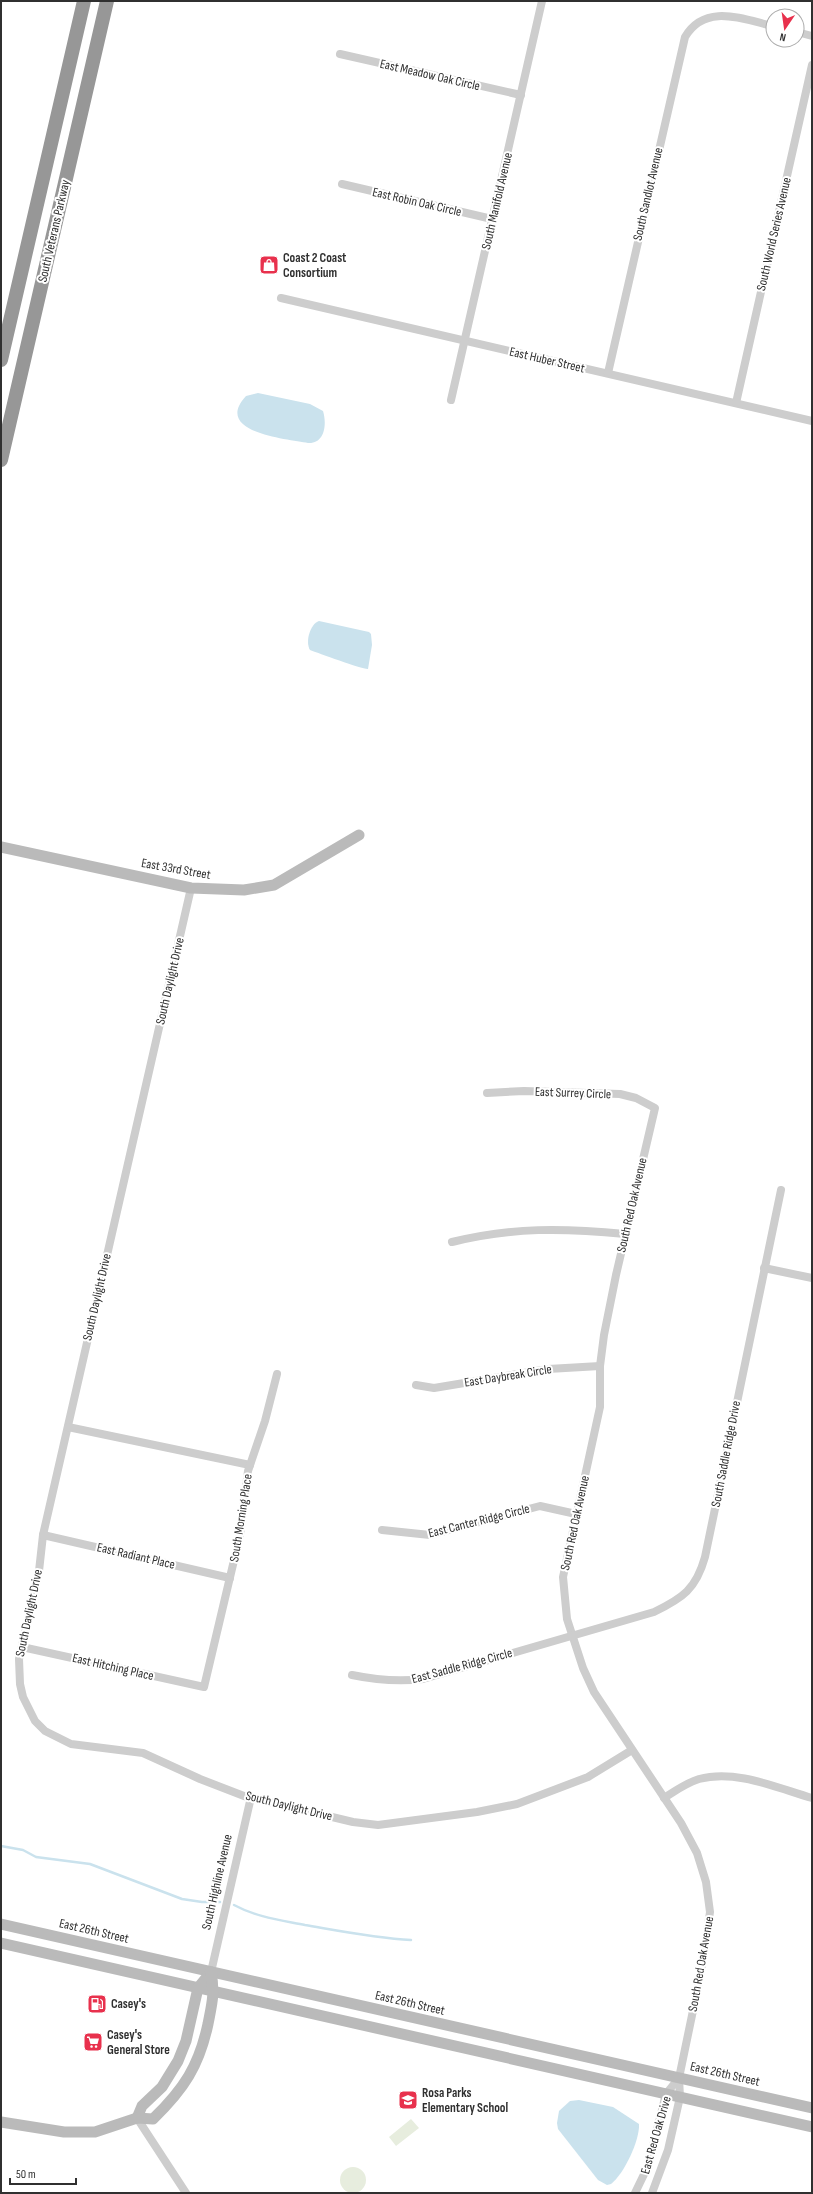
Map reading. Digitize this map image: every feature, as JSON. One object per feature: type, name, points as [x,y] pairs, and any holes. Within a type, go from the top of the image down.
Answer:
[{"type":"highway","name":"South Veterans Parkway","points":[[1,360],[84,1]]},
{"type":"highway","name":"South Veterans Parkway","points":[[1,460],[107,1]]},
{"type":"main road","name":"East 33rd Street","points":[[1,847],[191,888],[244,890],[274,885],[359,835]]},
{"type":"main road","name":"East 26th Street","points":[[1,1924],[812,2108]]},
{"type":"main road","points":[[1,1943],[812,2127]]},
{"type":"main road","name":"South Highline Avenue","points":[[137,2118],[142,2106],[162,2086],[178,2061],[186,2041],[198,1988],[211,1972]]},
{"type":"main road","name":"South Highline Avenue","points":[[1,2122],[64,2132],[96,2132],[137,2118],[153,2119],[188,2081],[204,2044],[215,1992],[211,1972]]},
{"type":"street","name":"South Manifold Avenue","points":[[451,400],[542,1]]},
{"type":"street","name":"South Sandlot Avenue","points":[[608,373],[682,48],[689,30],[699,20],[722,16],[765,24]]},
{"type":"street","name":"East Meadow Oak Circle","points":[[340,54],[521,95]]},
{"type":"street","name":"South World Series Avenue","points":[[736,403],[812,65]]},
{"type":"street","name":"East Robin Oak Circle","points":[[342,184],[492,219]]},
{"type":"street","name":"East Huber Street","points":[[281,298],[812,421]]},
{"type":"street","name":"South Daylight Drive","points":[[191,888],[43,1535],[39,1571],[18,1670],[20,1684],[31,1714],[35,1721],[45,1731],[71,1744],[143,1753],[200,1779],[251,1797],[352,1822],[378,1825],[477,1812],[524,1802],[588,1777],[632,1750]]},
{"type":"street","name":"East Surrey Circle","points":[[488,1093],[524,1091],[620,1094],[636,1098],[655,1108]]},
{"type":"street","name":"South Red Oak Avenue","points":[[655,1108],[625,1234],[604,1335],[600,1366],[600,1407],[563,1577],[565,1603],[571,1635],[583,1668],[594,1692],[664,1798],[697,1853],[706,1882],[710,1912],[701,1972],[679,2078],[680,2097]]},
{"type":"street","name":"South Saddle Ridge Drive","points":[[571,1635],[654,1612],[686,1594],[697,1579],[705,1557],[781,1190]]},
{"type":"street","points":[[452,1242],[500,1233],[547,1228],[625,1234]]},
{"type":"street","points":[[764,1268],[812,1278]]},
{"type":"street","name":"East Daybreak Circle","points":[[416,1385],[434,1388],[548,1369],[600,1366]]},
{"type":"street","name":"South Morning Place","points":[[204,1687],[240,1535],[244,1494],[250,1465],[265,1421],[277,1374]]},
{"type":"street","points":[[68,1427],[250,1465]]},
{"type":"street","name":"East Canter Ridge Circle","points":[[382,1530],[430,1535],[540,1506],[576,1514]]},
{"type":"street","name":"East Radiant Place","points":[[43,1535],[230,1578]]},
{"type":"street","name":"East Saddle Ridge Circle","points":[[352,1675],[381,1681],[398,1682],[423,1679],[571,1635]]},
{"type":"street","name":"East Hitching Place","points":[[22,1647],[204,1687]]},
{"type":"street","points":[[664,1798],[687,1784],[720,1776],[736,1777],[812,1798]]},
{"type":"street","name":"South Highline Avenue","points":[[211,1972],[251,1797]]},
{"type":"street","name":"East Red Oak Drive","points":[[635,2193],[648,2166],[666,2094],[679,2078]]},
{"type":"street","name":"East Red Oak Drive","points":[[652,2193],[668,2150],[680,2097]]},
{"type":"street","points":[[137,2118],[186,2193]]},
{"type":"green space","points":[[411,2119],[419,2128],[396,2146],[389,2137]]},
{"type":"green space","points":[[353,2167],[362,2171],[366,2180],[362,2189],[353,2193],[344,2189],[340,2180],[344,2171]]},
{"type":"water","points":[[258,393],[310,404],[323,411],[325,422],[321,437],[314,442],[308,443],[271,436],[257,432],[245,426],[239,418],[238,408],[246,396]]},
{"type":"water","points":[[319,621],[369,632],[371,634],[372,645],[368,669],[310,650],[308,643],[309,634],[313,626]]},
{"type":"water","points":[[579,2100],[613,2107],[639,2124],[637,2139],[626,2165],[611,2184],[607,2185],[598,2180],[558,2129],[557,2123],[559,2111],[570,2101]]},
{"type":"waterway","points":[[1,1846],[23,1850],[36,1857],[90,1864],[182,1899],[202,1902],[220,1902]]},
{"type":"waterway","points":[[234,1905],[268,1918],[358,1934],[411,1940]]},
{"type":"place","name":"Coast 2 Coast Consortium","points":[[269,265]]},
{"type":"place","name":"Casey's","points":[[97,2004]]},
{"type":"place","name":"Casey's General Store","points":[[93,2042]]},
{"type":"place","name":"Rosa Parks Elementary School","points":[[408,2100]]}]
